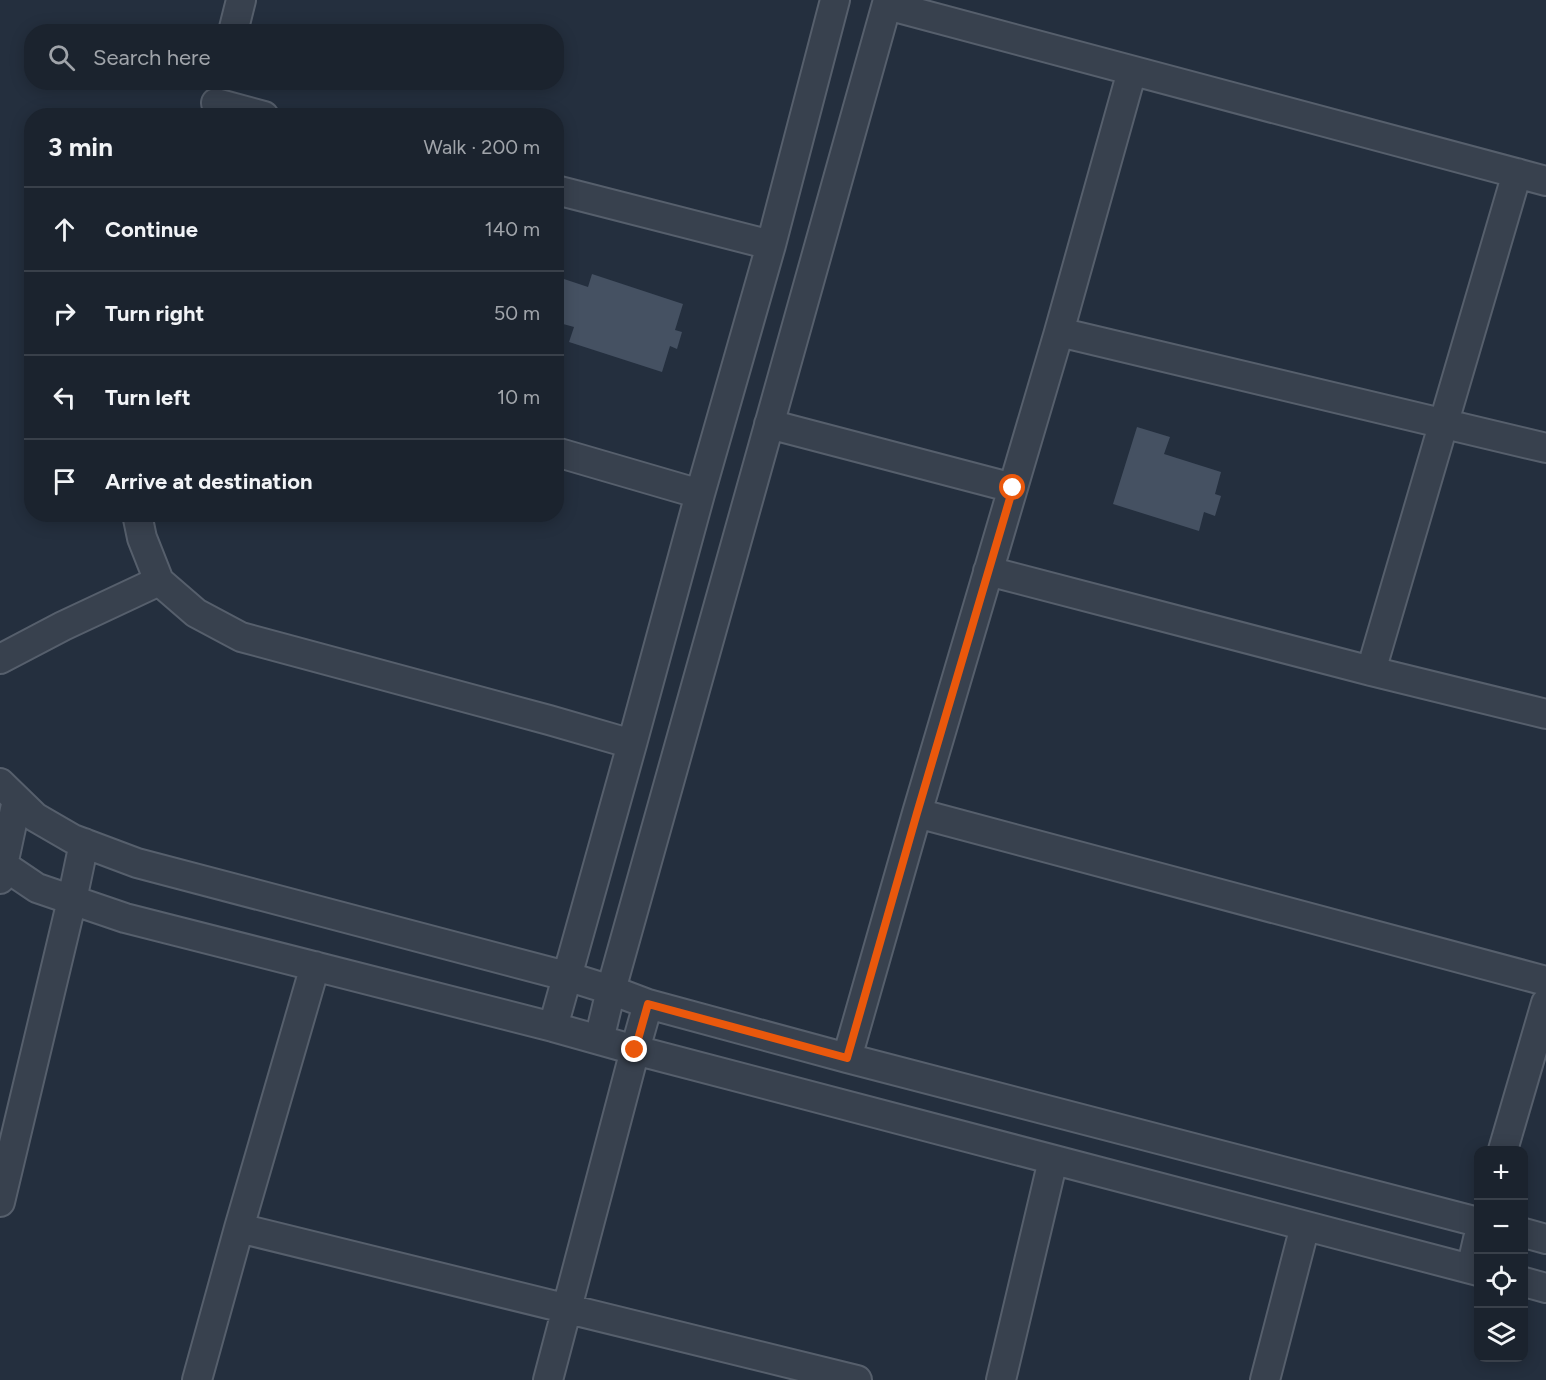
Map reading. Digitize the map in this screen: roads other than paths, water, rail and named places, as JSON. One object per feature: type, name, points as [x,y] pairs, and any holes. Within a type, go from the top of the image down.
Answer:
[{"type":"street","points":[[235,24],[241,0]]},
{"type":"street","points":[[553,1027],[771,245],[835,0]]},
{"type":"street","points":[[599,1040],[611,990],[887,2],[1132,71],[1546,181]]},
{"type":"street","points":[[847,1058],[1059,332],[1132,71]]},
{"type":"street","points":[[217,100],[240,108]]},
{"type":"street","points":[[1371,671],[1517,173]]},
{"type":"street","points":[[564,192],[771,245]]},
{"type":"street","points":[[1059,332],[1546,448]]},
{"type":"street","points":[[769,424],[1013,488]]},
{"type":"street","points":[[564,454],[700,494]]},
{"type":"street","points":[[139,522],[142,538],[159,581],[196,613],[241,637],[633,744]]},
{"type":"street","points":[[988,571],[1546,714]]},
{"type":"street","points":[[0,659],[63,626],[159,581]]},
{"type":"street","points":[[8,792],[35,817],[73,839],[137,863],[566,976],[648,1004],[847,1058],[1474,1221]]},
{"type":"street","points":[[8,792],[1,869],[38,888],[125,918],[553,1027],[1474,1270]]},
{"type":"street","points":[[917,813],[1546,981]]},
{"type":"street","points":[[0,1202],[84,843]]},
{"type":"street","points":[[197,1380],[315,966]]},
{"type":"street","points":[[1504,1146],[1546,1003]]},
{"type":"street","points":[[548,1380],[648,1004]]},
{"type":"street","points":[[1001,1380],[1053,1160]]},
{"type":"street","points":[[1265,1380],[1305,1226]]},
{"type":"street","points":[[239,1228],[857,1380]]},
{"type":"street","points":[[1528,1234],[1546,1239]]},
{"type":"street","points":[[1528,1283],[1546,1288]]}]
